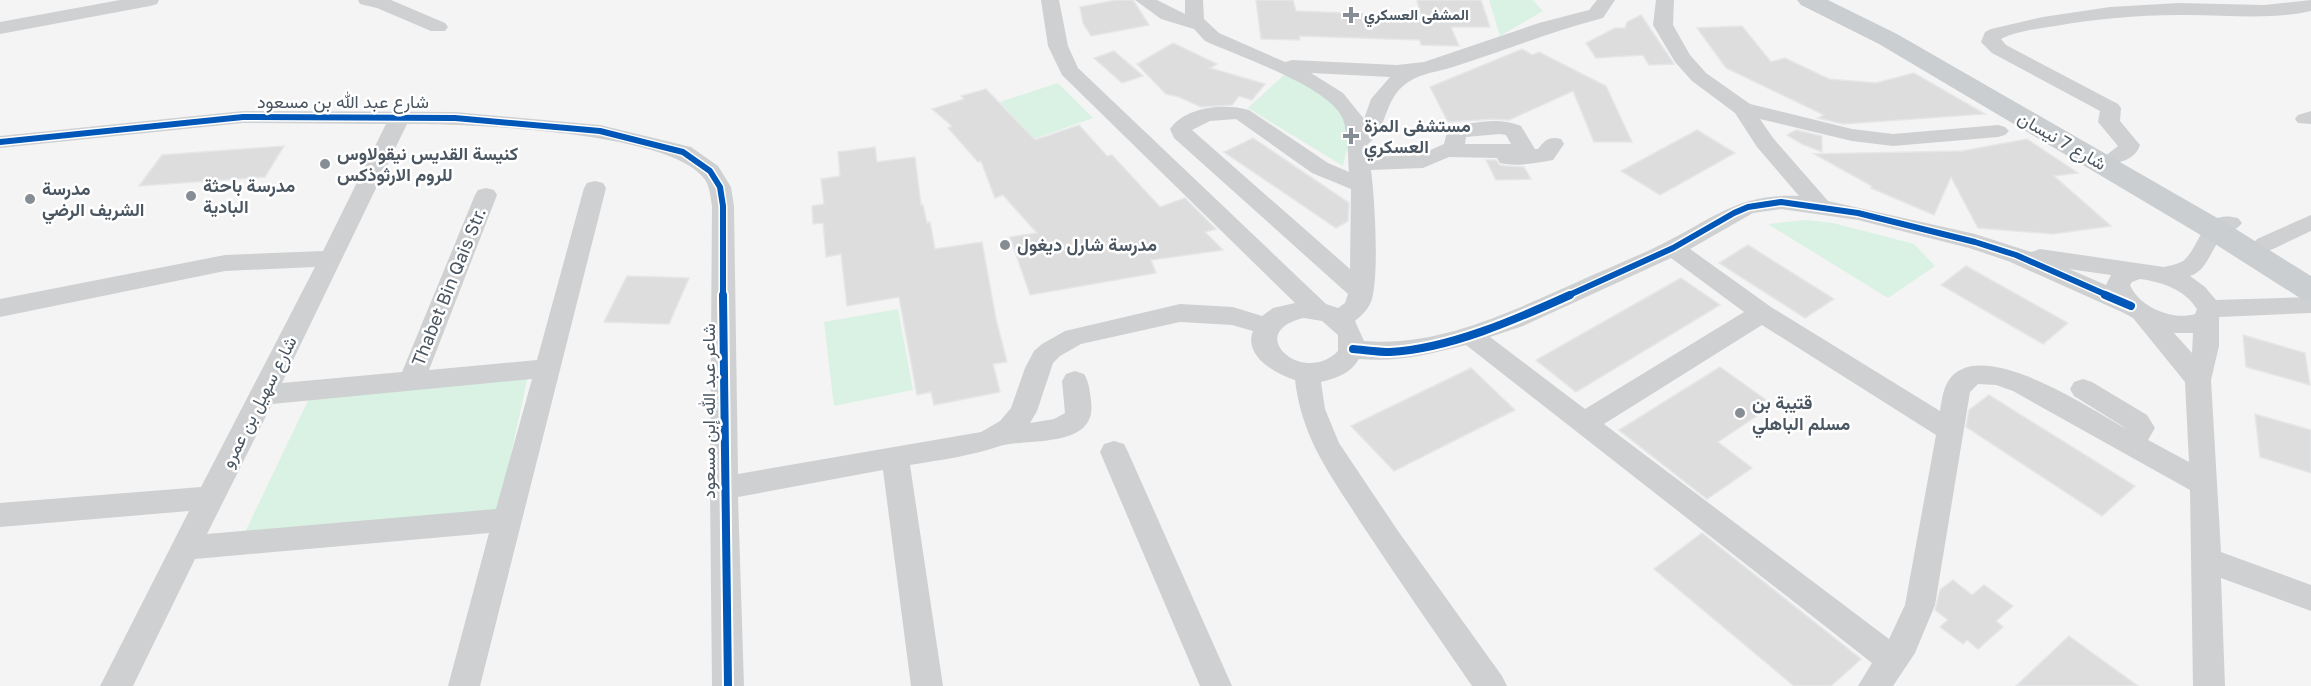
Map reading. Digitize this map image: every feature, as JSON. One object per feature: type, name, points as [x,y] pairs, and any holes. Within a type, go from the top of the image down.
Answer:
[{"type":"main road","name":"شارع 7 نيسان","points":[[1809,0],[1888,39],[2222,227],[2265,244],[2311,272]]},
{"type":"main road","name":"شارع 7 نيسان","points":[[1831,0],[1901,35],[2115,157],[2222,227],[2311,290]]},
{"type":"street","points":[[0,28],[150,0]]},
{"type":"street","points":[[367,0],[382,3],[438,27]]},
{"type":"street","points":[[1050,0],[1058,46],[1069,70],[1328,315],[1348,328],[1353,338],[1353,349],[1341,365],[1307,373],[1286,367],[1270,356],[1264,346],[1263,336],[1266,326],[1281,314],[1304,309],[1328,315],[1354,309],[1359,302],[1363,250],[1362,186],[1353,117],[1340,102],[1310,80],[1221,42],[1199,25],[1168,15],[1143,0]]},
{"type":"street","points":[[1194,0],[1194,14],[1199,25]]},
{"type":"street","points":[[1280,66],[1412,70],[1445,63],[1546,27],[1596,14],[1606,0]]},
{"type":"street","points":[[1665,0],[1663,26],[1682,58],[1699,77],[1743,109],[1765,142],[1820,206]]},
{"type":"street","points":[[2115,157],[2129,145],[2109,122],[2112,108],[1999,49],[1991,42],[1992,36],[2028,25],[2100,12],[2269,9],[2311,5]]},
{"type":"street","points":[[1358,153],[1373,128],[1380,102],[1385,93],[1412,70]]},
{"type":"street","points":[[1743,109],[1852,135],[1893,140],[1998,131]]},
{"type":"street","points":[[1361,292],[1182,133],[1181,129],[1191,121],[1227,112],[1242,114],[1320,168],[1362,186]]},
{"type":"street","name":"شارع عبد الله بن مسعود","points":[[0,142],[243,117],[400,117],[455,118],[600,131],[683,152]]},
{"type":"street","name":"شارع سهيل بن عمرو","points":[[116,686],[400,117]]},
{"type":"street","points":[[1358,153],[1445,162],[1545,156],[1552,144]]},
{"type":"street","points":[[1424,161],[1445,150],[1454,151]]},
{"type":"street","name":"شاعر عبد الله إبن مسعود","points":[[683,152],[710,171],[723,196],[724,488],[728,686]]},
{"type":"street","points":[[464,686],[595,188]]},
{"type":"street","name":"Thabet Bin Qais Str.","points":[[412,380],[486,195]]},
{"type":"street","points":[[1353,349],[1388,352],[1410,350],[1470,335],[1552,305],[1673,248],[1748,207],[1781,202],[1820,206],[1896,221],[2016,255],[2135,309],[2178,325],[2190,325],[2207,314],[2311,305]]},
{"type":"street","points":[[2265,244],[2311,222]]},
{"type":"street","points":[[2167,275],[2191,267],[2222,227]]},
{"type":"street","points":[[1673,248],[1762,313],[1951,431]]},
{"type":"street","points":[[2016,255],[2167,275],[2195,290],[2205,300],[2206,346],[2198,380],[2205,484],[2209,686]]},
{"type":"street","points":[[0,308],[225,263],[331,259]]},
{"type":"street","points":[[2139,270],[2120,276],[2117,289],[2178,353],[2198,380]]},
{"type":"street","points":[[999,436],[1018,420],[1024,411],[1043,358],[1057,346],[1074,337],[1180,313],[1233,316],[1266,326]]},
{"type":"street","points":[[1583,424],[1762,313]]},
{"type":"street","points":[[1470,335],[1893,661]]},
{"type":"street","points":[[262,395],[549,368]]},
{"type":"street","points":[[1307,373],[1312,409],[1327,447],[1388,540],[1491,686]]},
{"type":"street","points":[[1874,686],[1893,661],[1913,625],[1920,605],[1960,384],[1972,376],[1990,375],[2022,384],[2205,484]]},
{"type":"street","points":[[724,488],[974,445],[999,436],[1061,428],[1073,422],[1079,413],[1075,381]]},
{"type":"street","points":[[2083,389],[2137,422],[2141,428],[2132,446]]},
{"type":"street","points":[[1114,452],[1216,686]]},
{"type":"street","points":[[895,459],[927,686]]},
{"type":"street","points":[[0,515],[211,498]]},
{"type":"street","points":[[186,548],[508,520]]},
{"type":"street","points":[[2206,559],[2311,598]]},
{"type":"green space","points":[[1489,0],[1533,0],[1543,11],[1500,36]]},
{"type":"green space","points":[[1285,74],[1315,89],[1342,113],[1349,133],[1343,166],[1248,108]]},
{"type":"green space","points":[[1058,83],[1093,118],[1034,139],[1000,102]]},
{"type":"green space","points":[[1806,220],[1833,223],[1914,244],[1935,266],[1888,298],[1768,224]]},
{"type":"green space","points":[[898,309],[913,390],[834,406],[824,322]]},
{"type":"green space","points":[[529,371],[497,520],[237,549],[313,390]]},
{"type":"building","points":[[1116,0],[1133,0],[1149,25],[1091,36],[1083,23],[1080,7]]},
{"type":"building","points":[[1256,0],[1293,0],[1296,11],[1421,16],[1417,0],[1481,0],[1490,27],[1451,27],[1459,46],[1421,45],[1420,40],[1299,36],[1300,40],[1261,39]]},
{"type":"building","points":[[1641,15],[1674,64],[1649,65],[1643,55],[1596,58],[1586,43],[1615,28],[1625,28],[1627,22]]},
{"type":"building","points":[[1742,26],[1771,62],[1785,58],[1829,79],[1876,83],[1914,73],[1985,114],[1843,124],[1818,118],[1824,115],[1726,68],[1697,28]]},
{"type":"building","points":[[1173,43],[1217,64],[1210,68],[1265,84],[1252,100],[1239,96],[1232,105],[1201,107],[1166,94],[1137,64]]},
{"type":"building","points":[[1522,49],[1532,55],[1539,52],[1606,86],[1632,142],[1594,142],[1573,91],[1509,120],[1448,122],[1430,87]]},
{"type":"building","points":[[1114,51],[1143,76],[1122,83],[1094,58]]},
{"type":"building","points":[[986,89],[1035,140],[1079,125],[1107,156],[1112,155],[1160,207],[1185,198],[1216,229],[1205,232],[1223,250],[1151,260],[1156,273],[1030,295],[1010,237],[1037,233],[1003,195],[995,198],[981,161],[978,162],[948,128],[952,126],[932,109],[964,99],[961,96]]},
{"type":"building","points":[[1697,130],[1735,153],[1660,195],[1621,171]]},
{"type":"building","points":[[1796,130],[1822,136],[1822,152],[1787,135]]},
{"type":"building","points":[[1253,138],[1349,203],[1348,221],[1336,228],[1224,152]]},
{"type":"building","points":[[2027,139],[2078,173],[2054,176],[2111,226],[2053,234],[1978,228],[1951,177],[1934,215],[1871,188],[1872,186],[1814,154],[1962,151]]},
{"type":"building","points":[[284,146],[265,177],[139,186],[162,155]]},
{"type":"building","points":[[875,147],[877,162],[915,157],[921,205],[923,205],[927,223],[930,222],[935,249],[982,242],[996,319],[1007,362],[993,364],[1000,392],[934,405],[931,392],[917,395],[899,297],[847,306],[841,254],[826,257],[823,223],[813,224],[812,206],[824,204],[821,179],[840,176],[838,152]]},
{"type":"building","points":[[1486,160],[1496,160],[1500,165],[1524,167],[1531,179],[1496,180]]},
{"type":"building","points":[[1748,245],[1834,299],[1805,318],[1719,263]]},
{"type":"building","points":[[1966,266],[2068,323],[2043,344],[1941,285]]},
{"type":"building","points":[[627,276],[689,278],[669,324],[604,322]]},
{"type":"building","points":[[1681,278],[1720,305],[1576,392],[1536,360]]},
{"type":"building","points":[[2243,335],[2305,353],[2310,385],[2246,367]]},
{"type":"building","name":"قتيبة بن مسلم الباهلي","points":[[1720,367],[1773,405],[1718,442],[1752,468],[1707,499],[1619,430]]},
{"type":"building","points":[[1471,368],[1515,410],[1394,471],[1351,426]]},
{"type":"building","points":[[1989,395],[2135,486],[2102,516],[1966,427],[1969,410]]},
{"type":"building","points":[[2255,414],[2311,430],[2311,473],[2260,457]]},
{"type":"building","points":[[1702,533],[1861,659],[1831,686],[1794,686],[1654,569]]},
{"type":"building","points":[[1953,580],[1972,595],[1984,585],[2013,606],[1996,621],[2003,627],[1978,649],[1967,640],[1963,644],[1940,627],[1948,620],[1935,610],[1940,590]]},
{"type":"building","points":[[2069,636],[2138,686],[2016,686]]},
{"type":"cycle path","points":[[0,142],[243,117],[455,118],[600,131],[683,152],[710,171],[720,187],[723,206],[724,488],[728,686]]},
{"type":"cycle path","points":[[1353,349],[1388,352],[1410,350],[1470,335],[1514,320],[1673,248],[1734,213],[1748,207],[1781,202],[1858,213],[1975,242],[2016,255],[2131,306]]},
{"type":"place","name":"المشفى العسكري","points":[[1351,15]]},
{"type":"place","name":"مستشفى المزة العسكري","points":[[1351,136]]},
{"type":"place","name":"كنيسة القديس نيقولاوس للروم الارثوذكس","points":[[325,164]]},
{"type":"place","name":"مدرسة باحثة البادية","points":[[191,196]]},
{"type":"place","name":"مدرسة الشريف الرضي","points":[[30,199]]},
{"type":"place","name":"مدرسة شارل ديغول","points":[[1005,245]]},
{"type":"place","name":"قتيبة بن مسلم الباهلي","points":[[1740,413]]}]
